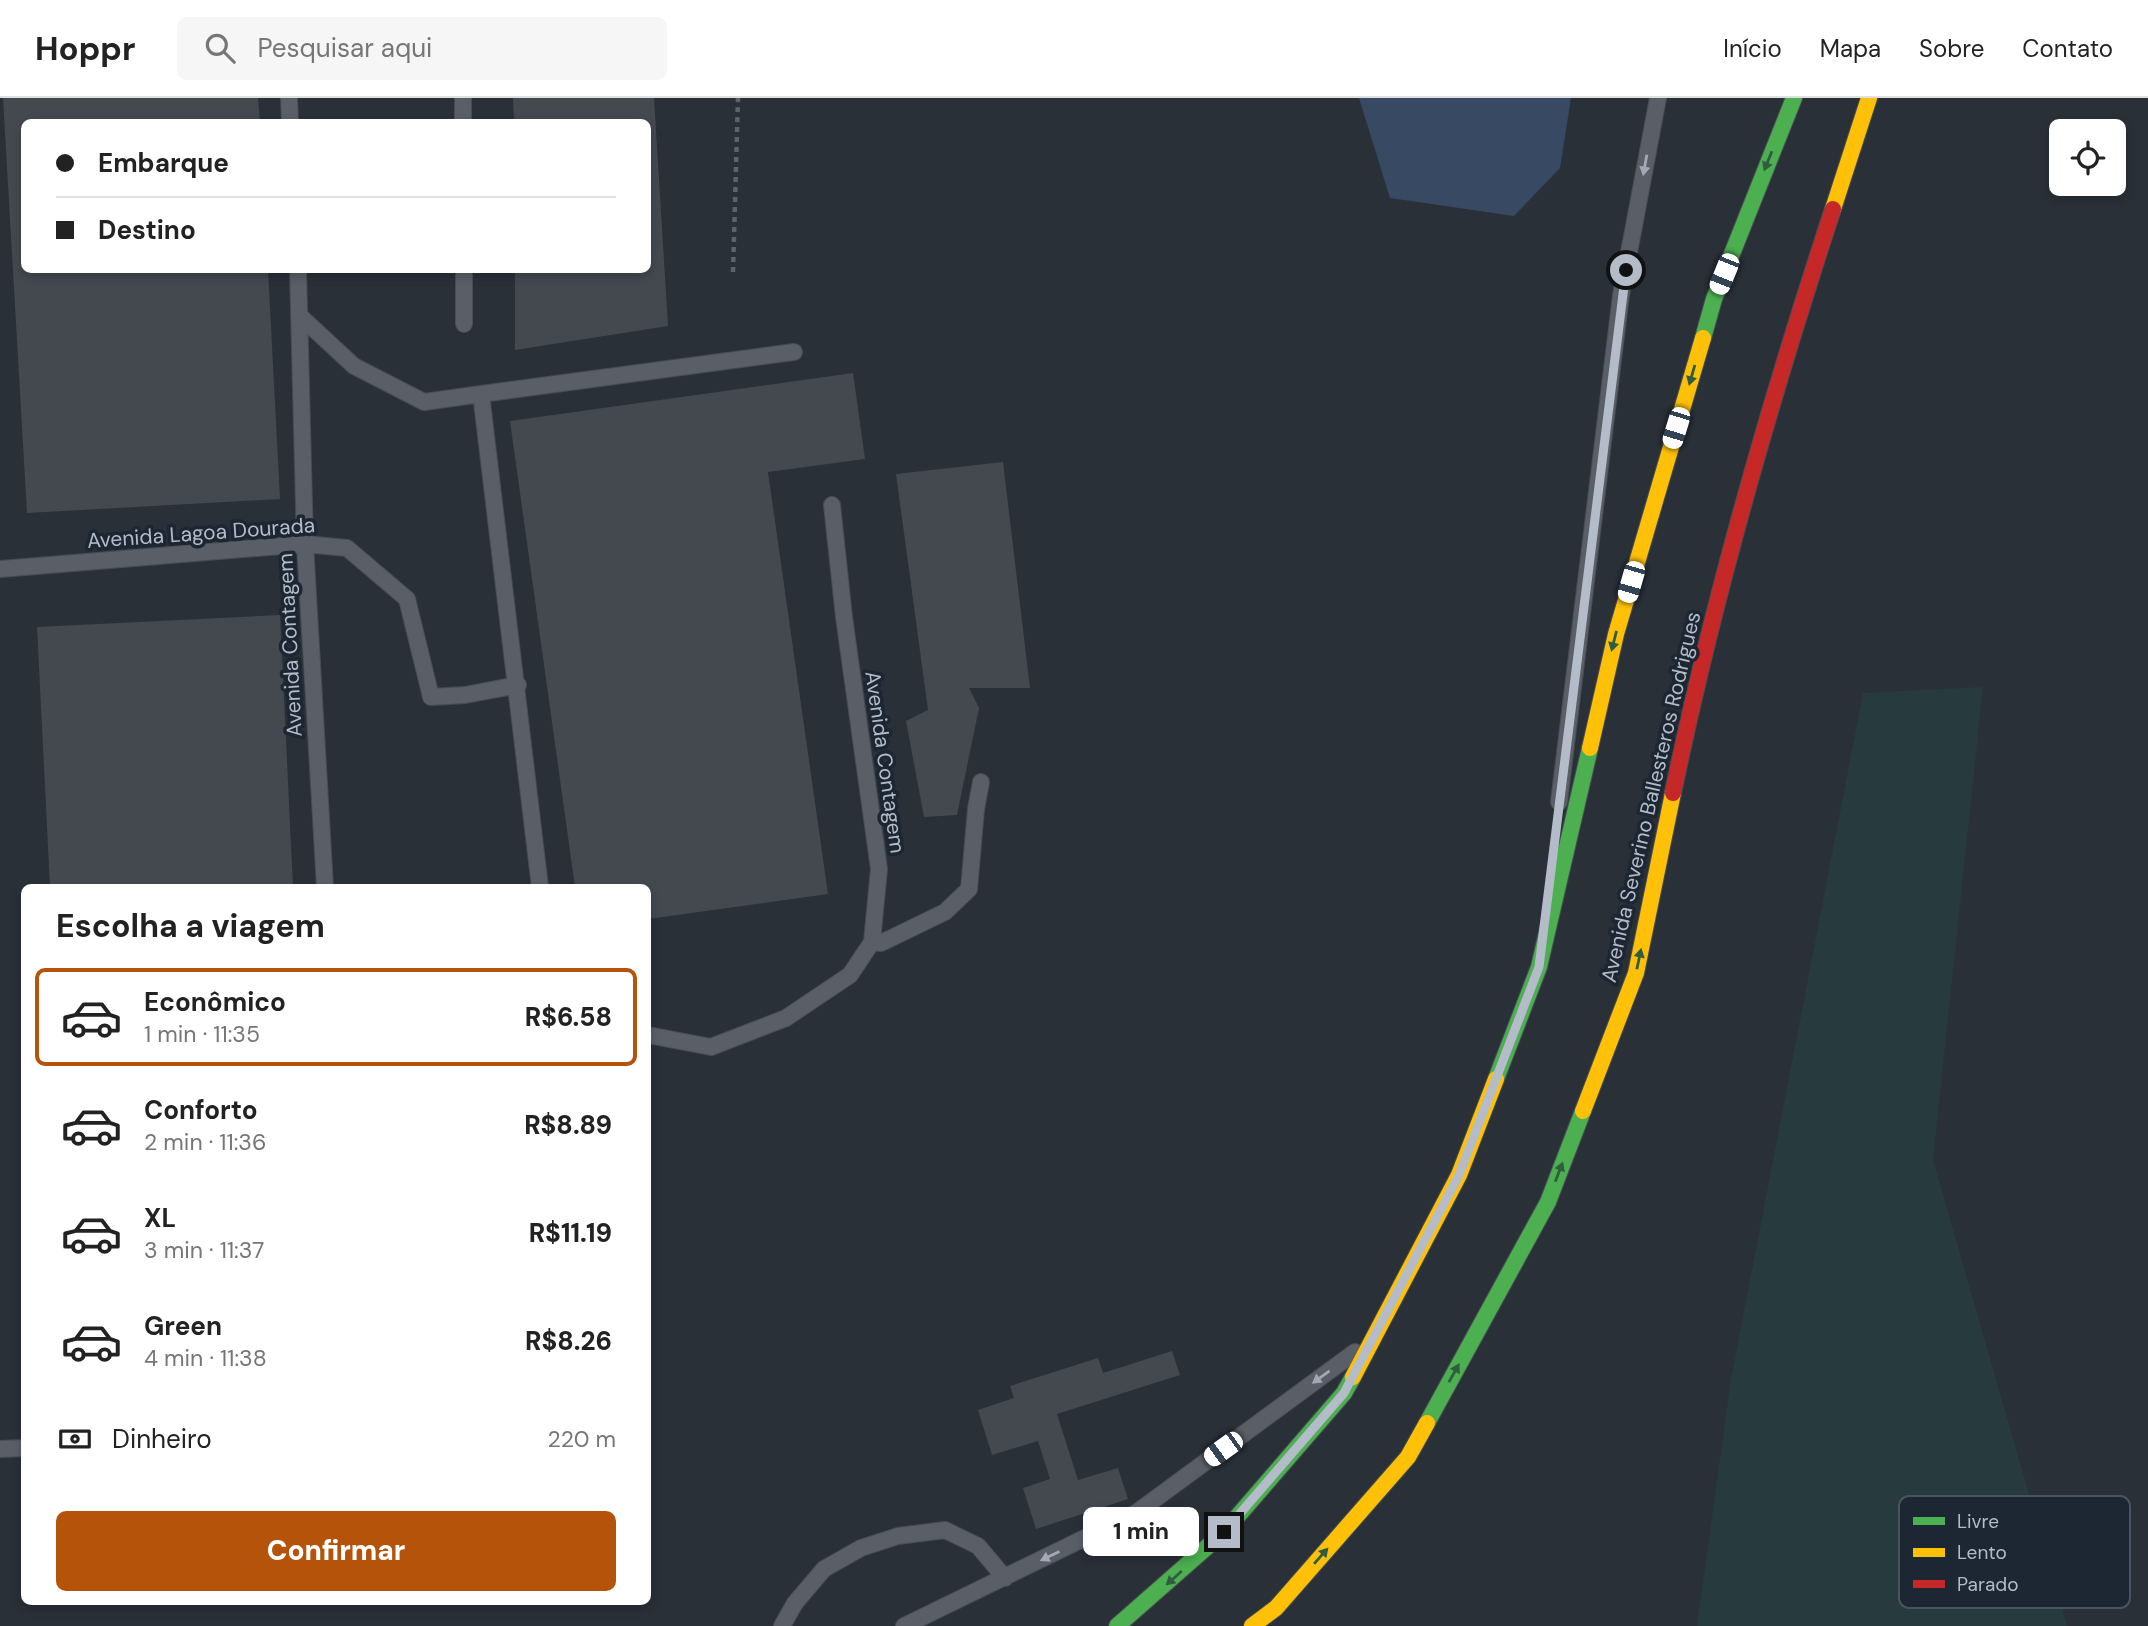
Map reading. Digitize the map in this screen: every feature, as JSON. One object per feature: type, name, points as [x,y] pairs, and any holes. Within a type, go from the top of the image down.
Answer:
[{"type":"main road","points":[[1117,1626],[1224,1532],[1344,1393],[1459,1175],[1539,967],[1623,607],[1714,299],[1794,98]]},
{"type":"main road","name":"Avenida Severino Ballesteros Rodrigues","points":[[1252,1626],[1276,1608],[1408,1457],[1548,1202],[1636,973],[1701,660],[1791,337],[1869,98]]},
{"type":"lane","points":[[289,98],[290,119]]},
{"type":"lane","points":[[463,98],[463,119]]},
{"type":"lane","points":[[1539,967],[1622,295],[1658,98]]},
{"type":"lane","name":"Avenida Contagem","points":[[298,273],[306,544],[325,884]]},
{"type":"lane","points":[[464,273],[464,324]]},
{"type":"lane","points":[[301,317],[354,366],[424,402],[793,352]]},
{"type":"lane","points":[[481,394],[518,685],[540,884]]},
{"type":"lane","name":"Avenida Contagem","points":[[651,1036],[711,1046],[786,1018],[850,975],[872,942],[879,869],[844,617],[832,505]]},
{"type":"lane","name":"Avenida Lagoa Dourada","points":[[0,569],[306,544],[346,548],[407,599],[431,697],[465,695],[518,685]]},
{"type":"lane","points":[[872,942],[881,943],[945,912],[969,888],[981,782]]},
{"type":"lane","points":[[904,1626],[1136,1513],[1376,1336]]},
{"type":"lane","points":[[0,1448],[21,1448]]},
{"type":"lane","points":[[782,1626],[795,1603],[824,1569],[861,1548],[898,1536],[945,1530],[978,1546],[1005,1578]]},
{"type":"path","points":[[733,272],[738,98]]},
{"type":"green space","points":[[1983,687],[1933,1160],[2030,1496],[1899,1496],[1899,1608],[2062,1608],[2067,1626],[1697,1626],[1731,1379],[1863,693]]},
{"type":"water","points":[[1359,98],[1571,98],[1560,168],[1514,216],[1390,198]]},
{"type":"building","points":[[3,98],[258,98],[260,119],[21,119],[21,273],[268,273],[280,499],[27,513]]},
{"type":"building","points":[[513,98],[654,98],[668,326],[515,350],[515,273],[651,273],[651,119],[514,119]]},
{"type":"building","points":[[853,373],[865,459],[768,472],[828,894],[651,919],[651,884],[575,884],[510,421]]},
{"type":"building","points":[[1003,462],[1030,688],[969,688],[979,708],[957,815],[924,817],[906,721],[928,710],[896,474]]},
{"type":"building","points":[[280,615],[293,884],[50,884],[37,627]]},
{"type":"building","points":[[1172,1351],[1180,1375],[1057,1414],[1078,1480],[1118,1468],[1128,1499],[1036,1529],[1023,1488],[1050,1479],[1038,1441],[992,1455],[978,1410],[1014,1398],[1010,1386],[1098,1358],[1103,1373]]},
{"type":"traffic: fast","points":[[1703,338],[1714,299],[1794,98]]},
{"type":"traffic: fast","points":[[1496,1079],[1539,967],[1590,748]]},
{"type":"traffic: fast","points":[[1427,1423],[1548,1202],[1583,1111]]},
{"type":"traffic: fast","points":[[1117,1626],[1224,1532],[1344,1393],[1353,1377]]},
{"type":"traffic: slow","points":[[1833,209],[1869,98]]},
{"type":"traffic: slow","points":[[1590,748],[1616,634],[1703,338]]},
{"type":"traffic: slow","points":[[1583,1111],[1636,973],[1673,793]]},
{"type":"traffic: slow","points":[[1353,1377],[1459,1175],[1496,1079]]},
{"type":"traffic: slow","points":[[1252,1626],[1276,1608],[1408,1457],[1427,1423]]},
{"type":"traffic: jam","points":[[1673,793],[1725,572],[1787,353],[1833,209]]},
{"type":"route","points":[[1224,1532],[1344,1393],[1376,1336],[1459,1175],[1539,967],[1626,270]]}]
